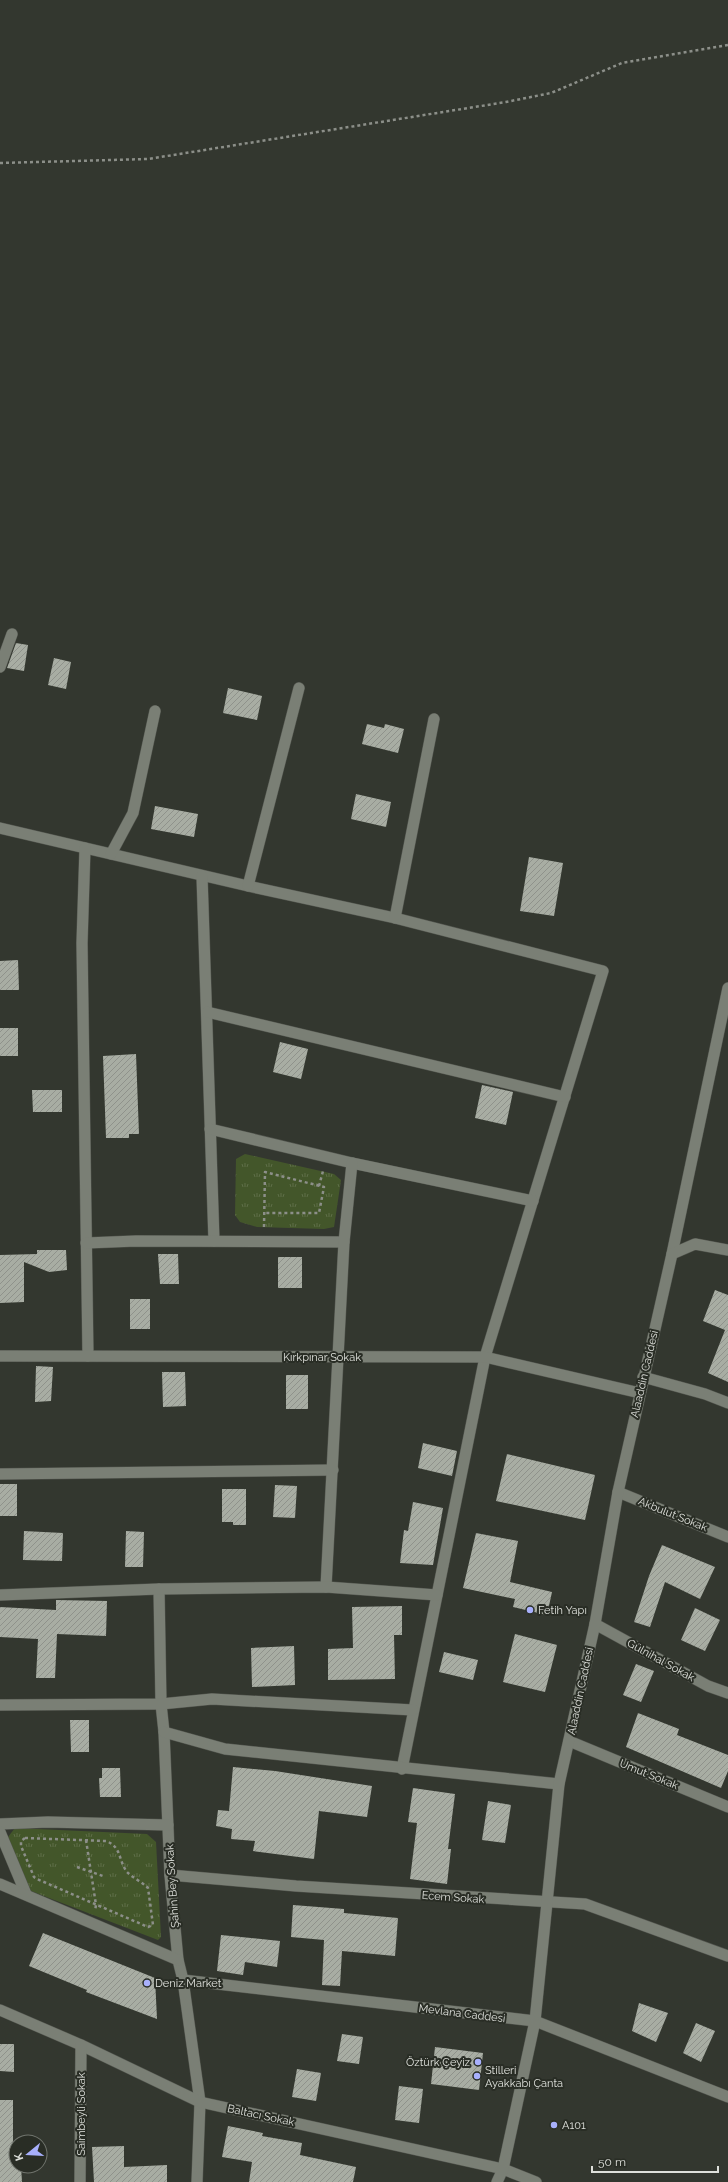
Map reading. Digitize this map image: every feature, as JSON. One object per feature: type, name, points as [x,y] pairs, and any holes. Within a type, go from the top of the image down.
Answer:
[{"type":"street","points":[[0,667],[12,634]]},
{"type":"street","points":[[248,886],[299,688]]},
{"type":"street","points":[[111,854],[133,813],[155,711]]},
{"type":"street","points":[[395,918],[434,720]]},
{"type":"street","points":[[0,828],[202,876],[395,918],[603,970],[485,1358],[402,1769]]},
{"type":"street","points":[[85,848],[82,943],[88,1356]]},
{"type":"street","points":[[202,876],[214,1241]]},
{"type":"street","name":"Alaaddin Caddesi","points":[[497,2182],[503,2169],[535,2021],[559,1784],[595,1624],[618,1492],[672,1254],[728,988]]},
{"type":"street","points":[[207,1012],[565,1097]]},
{"type":"street","points":[[210,1129],[352,1164],[533,1201]]},
{"type":"street","points":[[326,1587],[344,1242],[352,1164]]},
{"type":"street","points":[[86,1243],[214,1241],[344,1242]]},
{"type":"street","points":[[672,1254],[695,1244],[725,1248]]},
{"type":"street","name":"Kırkpınar Sokak","points":[[0,1356],[485,1358],[640,1393]]},
{"type":"street","points":[[644,1377],[704,1394],[728,1403]]},
{"type":"street","points":[[0,1474],[333,1470]]},
{"type":"street","name":"Akbulut Sokak","points":[[618,1492],[728,1537]]},
{"type":"street","points":[[0,1595],[159,1589],[326,1587],[437,1595]]},
{"type":"street","name":"Şahin Bey Sokak","points":[[159,1589],[161,1704],[164,1732],[170,1875],[178,1960],[183,1980],[200,2102],[197,2182]]},
{"type":"street","name":"Gülnihal Sokak","points":[[595,1624],[708,1686],[728,1693]]},
{"type":"street","points":[[0,1705],[161,1704],[212,1699],[413,1710]]},
{"type":"street","points":[[164,1732],[225,1749],[402,1769],[559,1784]]},
{"type":"street","name":"Umut Sokak","points":[[569,1741],[728,1807]]},
{"type":"street","points":[[0,1824],[48,1822],[168,1825]]},
{"type":"street","points":[[0,1832],[26,1894]]},
{"type":"street","name":"Ecem Sokak","points":[[170,1875],[296,1886],[546,1903],[585,1904],[728,1956]]},
{"type":"street","points":[[0,1884],[178,1960]]},
{"type":"street","name":"Mevlana Caddesi","points":[[183,1980],[535,2021],[728,2097]]},
{"type":"street","name":"Baltacı Sokak","points":[[0,2010],[81,2045],[200,2102],[503,2169],[536,2182]]},
{"type":"street","name":"Saimbeyli Sokak","points":[[80,2182],[81,2045]]},
{"type":"path","points":[[0,163],[148,159],[498,104],[551,94],[622,63],[728,45]]},
{"type":"path","points":[[319,1186],[322,1171]]},
{"type":"path","points":[[264,1228],[265,1172],[324,1187],[319,1213],[265,1213]]},
{"type":"path","points":[[25,1838],[86,1840],[106,1841],[117,1847],[128,1872],[148,1888],[153,1925],[148,1927],[96,1905],[34,1877],[20,1843],[25,1838]]},
{"type":"path","points":[[86,1840],[96,1905],[93,1925]]},
{"type":"path","points":[[77,1867],[103,1876]]},
{"type":"green space","points":[[245,1154],[334,1174],[341,1180],[334,1227],[324,1229],[257,1227],[240,1222],[235,1215],[236,1159]]},
{"type":"green space","points":[[15,1828],[147,1834],[156,1842],[161,1937],[158,1940],[31,1891],[9,1843],[8,1837]]},
{"type":"building","points":[[16,643],[28,645],[24,671],[7,668]]},
{"type":"building","points":[[54,658],[71,662],[66,689],[48,685]]},
{"type":"building","points":[[228,688],[262,696],[257,720],[223,713]]},
{"type":"building","points":[[367,724],[384,728],[385,724],[404,729],[398,753],[362,744]]},
{"type":"building","points":[[356,794],[391,802],[386,827],[351,819]]},
{"type":"building","points":[[155,806],[198,814],[194,837],[151,829]]},
{"type":"building","points":[[529,857],[563,863],[554,916],[520,911]]},
{"type":"building","points":[[18,960],[19,990],[0,990],[0,961]]},
{"type":"building","points":[[0,1028],[18,1028],[18,1056],[0,1056]]},
{"type":"building","points":[[280,1042],[308,1049],[301,1079],[273,1072]]},
{"type":"building","points":[[136,1054],[139,1134],[129,1134],[129,1138],[106,1138],[103,1056]]},
{"type":"building","points":[[482,1085],[513,1092],[506,1125],[475,1118]]},
{"type":"building","points":[[32,1090],[62,1090],[62,1112],[33,1112]]},
{"type":"building","points":[[37,1250],[66,1250],[67,1270],[49,1272],[24,1262],[24,1302],[0,1303],[0,1255],[37,1254]]},
{"type":"building","points":[[158,1254],[178,1254],[179,1284],[160,1284]]},
{"type":"building","points":[[278,1257],[302,1257],[302,1288],[278,1288]]},
{"type":"building","points":[[715,1290],[728,1295],[728,1382],[708,1373],[725,1330],[703,1321]]},
{"type":"building","points":[[130,1299],[150,1299],[150,1329],[130,1329]]},
{"type":"building","points":[[36,1366],[53,1367],[51,1401],[35,1402]]},
{"type":"building","points":[[162,1372],[185,1372],[186,1406],[163,1407]]},
{"type":"building","points":[[286,1375],[308,1375],[308,1409],[286,1409]]},
{"type":"building","points":[[423,1443],[457,1451],[452,1476],[418,1468]]},
{"type":"building","points":[[507,1454],[595,1475],[585,1520],[496,1501]]},
{"type":"building","points":[[0,1484],[17,1484],[17,1516],[0,1516]]},
{"type":"building","points":[[275,1485],[297,1486],[295,1518],[273,1517]]},
{"type":"building","points":[[222,1489],[246,1489],[246,1525],[233,1525],[233,1522],[222,1522]]},
{"type":"building","points":[[413,1502],[443,1508],[433,1565],[400,1563],[404,1530],[408,1531]]},
{"type":"building","points":[[24,1531],[63,1533],[62,1561],[23,1560]]},
{"type":"building","points":[[126,1531],[144,1532],[143,1567],[125,1567]]},
{"type":"building","points":[[476,1533],[518,1541],[510,1582],[552,1592],[547,1615],[513,1607],[515,1599],[463,1588]]},
{"type":"building","points":[[662,1545],[715,1567],[700,1599],[665,1582],[650,1627],[634,1622],[649,1576]]},
{"type":"building","points":[[56,1600],[107,1601],[106,1636],[57,1634],[55,1678],[36,1678],[38,1639],[0,1637],[0,1607],[56,1610]]},
{"type":"building","points":[[402,1606],[402,1635],[394,1635],[395,1679],[328,1680],[328,1649],[353,1648],[352,1607]]},
{"type":"building","points":[[695,1608],[720,1620],[705,1651],[681,1640]]},
{"type":"building","points":[[515,1634],[557,1645],[545,1692],[503,1682]]},
{"type":"building","points":[[294,1646],[295,1685],[252,1687],[251,1648]]},
{"type":"building","points":[[444,1652],[478,1660],[473,1680],[439,1672]]},
{"type":"building","points":[[636,1664],[654,1671],[641,1702],[623,1695]]},
{"type":"building","points":[[638,1713],[679,1729],[677,1735],[728,1755],[728,1771],[721,1788],[626,1747]]},
{"type":"building","points":[[70,1720],[89,1720],[89,1752],[71,1752]]},
{"type":"building","points":[[233,1767],[275,1771],[372,1786],[367,1817],[319,1811],[314,1859],[253,1851],[255,1841],[231,1839],[232,1829],[216,1826],[218,1810],[229,1811]]},
{"type":"building","points":[[102,1768],[120,1768],[121,1797],[100,1797],[99,1778],[102,1778]]},
{"type":"building","points":[[413,1788],[455,1794],[448,1849],[451,1849],[447,1884],[410,1879],[417,1823],[408,1822]]},
{"type":"building","points":[[488,1801],[511,1805],[505,1843],[482,1840]]},
{"type":"building","points":[[293,1905],[344,1909],[344,1913],[398,1918],[395,1956],[342,1951],[340,1986],[322,1985],[324,1940],[291,1937]]},
{"type":"building","points":[[43,1933],[155,1978],[157,2019],[86,1992],[87,1990],[29,1966]]},
{"type":"building","points":[[221,1935],[280,1941],[277,1967],[245,1962],[243,1975],[217,1971]]},
{"type":"building","points":[[639,2003],[668,2013],[656,2042],[632,2031]]},
{"type":"building","points":[[696,2023],[715,2031],[701,2062],[683,2053]]},
{"type":"building","points":[[342,2034],[363,2037],[359,2064],[337,2061]]},
{"type":"building","points":[[0,2044],[14,2044],[14,2072],[0,2071]]},
{"type":"building","points":[[435,2047],[483,2053],[479,2090],[431,2084]]},
{"type":"building","points":[[297,2069],[321,2073],[316,2101],[292,2097]]},
{"type":"building","points":[[399,2086],[423,2089],[419,2123],[395,2120]]},
{"type":"building","points":[[0,2100],[13,2100],[13,2134],[8,2134],[8,2174],[22,2174],[22,2182],[0,2182]]},
{"type":"building","points":[[228,2126],[263,2133],[262,2136],[302,2143],[300,2155],[356,2167],[353,2182],[249,2182],[252,2162],[222,2157]]},
{"type":"building","points":[[124,2146],[124,2167],[167,2165],[167,2182],[94,2182],[92,2147]]},
{"type":"place","name":"Fetih Yapı","points":[[530,1610]]},
{"type":"place","name":"Deniz Market","points":[[147,1983]]},
{"type":"place","name":"Öztürk Çeyiz","points":[[478,2062]]},
{"type":"place","name":"Stilleri Ayakkabı Çanta","points":[[477,2076]]},
{"type":"place","name":"A101","points":[[554,2125]]}]
